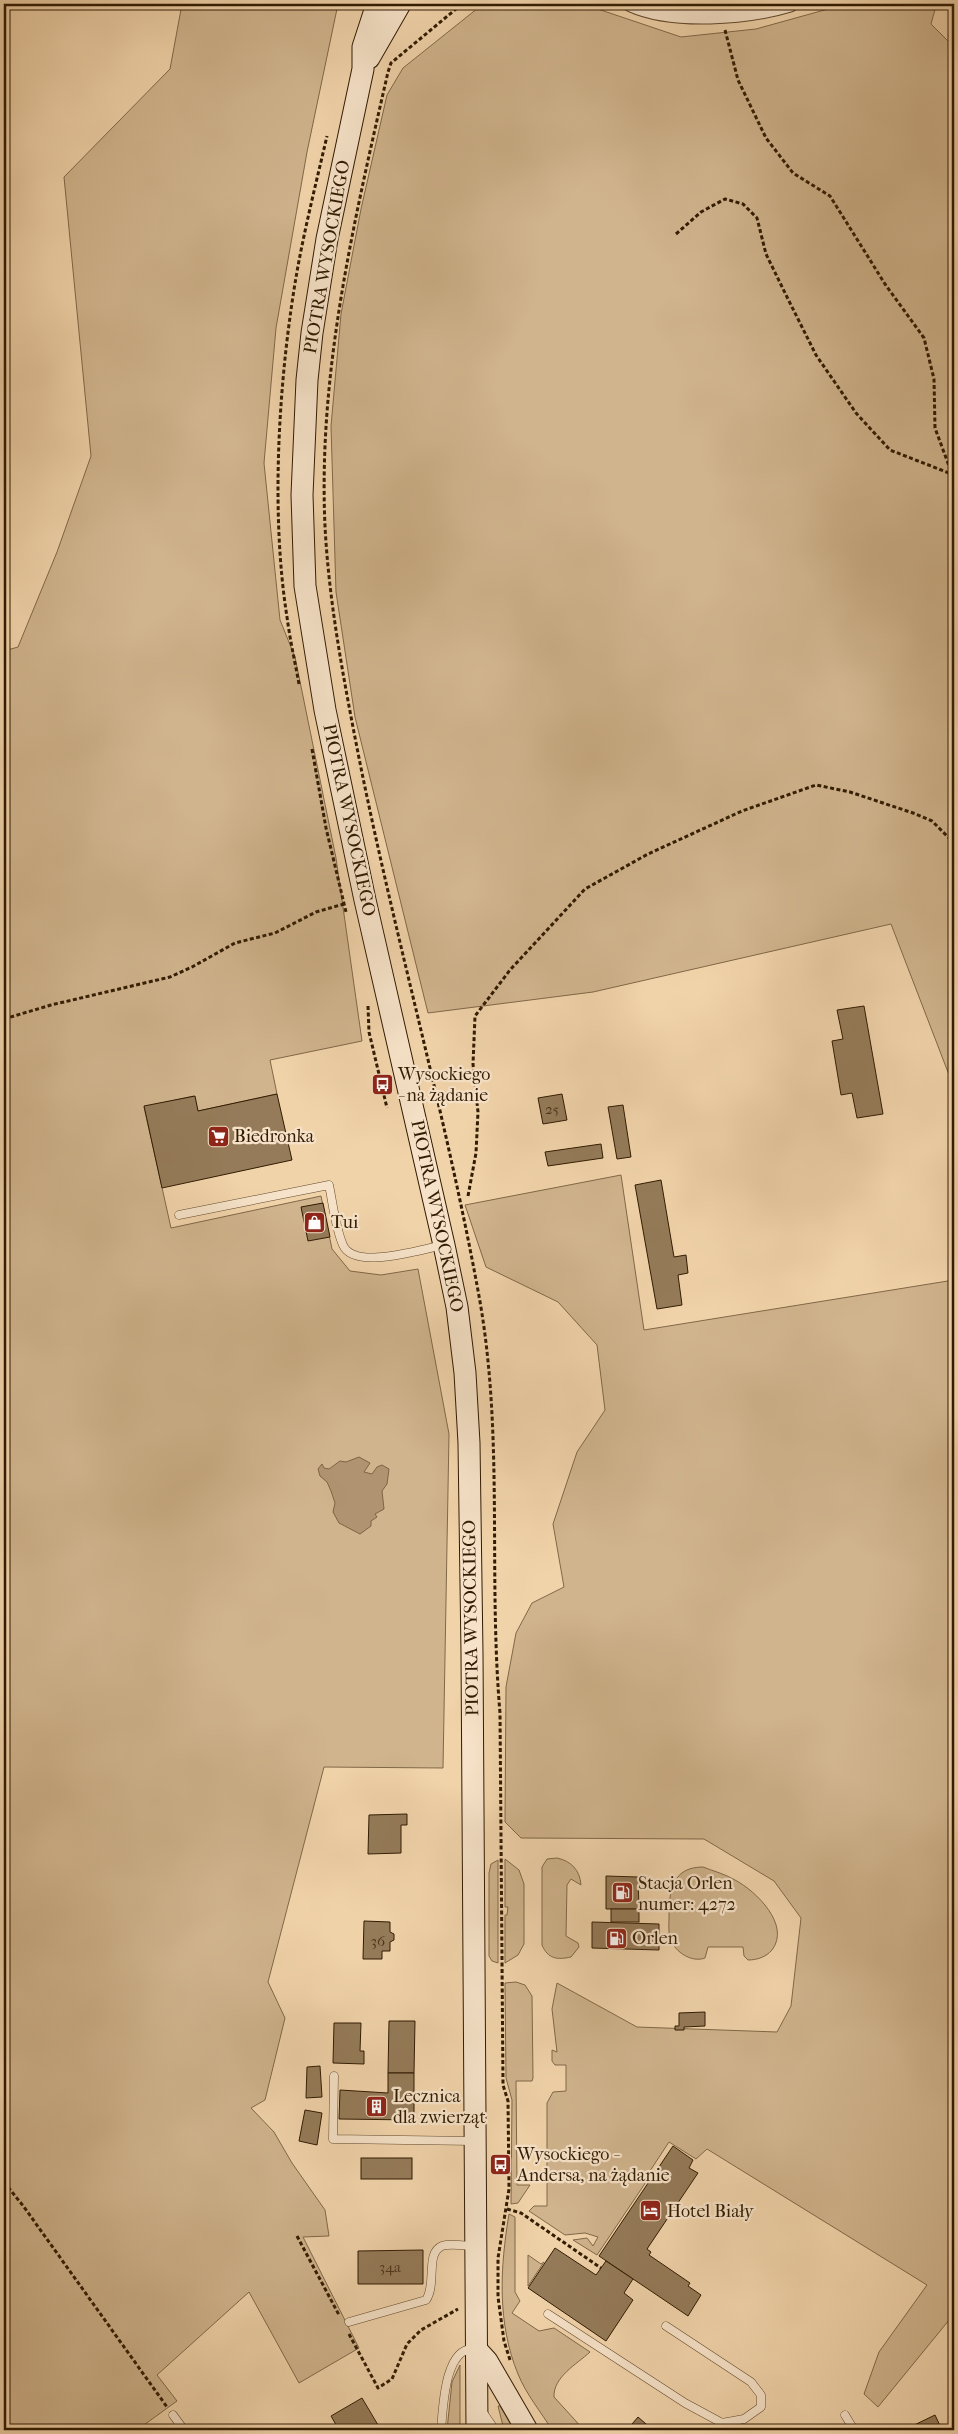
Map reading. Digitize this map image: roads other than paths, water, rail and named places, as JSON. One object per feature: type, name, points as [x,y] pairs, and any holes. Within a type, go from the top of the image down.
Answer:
[{"type":"street","name":"PIOTRA WYSOCKIEGO","points":[[377,4],[363,46],[363,70],[318,285],[307,380],[302,495],[305,586],[325,710],[444,1245],[457,1307],[464,1363],[469,1444],[474,2246],[477,2430]]},
{"type":"street","name":"PIOTRA WYSOCKIEGO","points":[[363,70],[400,4]]},
{"type":"street","points":[[631,4],[642,9],[681,15],[722,15],[769,10],[790,4]]},
{"type":"street","points":[[476,2349],[487,2361],[527,2430]]},
{"type":"lane","points":[[179,1215],[329,1185],[343,1246],[351,1256],[367,1259],[444,1245]]},
{"type":"lane","points":[[334,2076],[333,2139],[474,2141]]},
{"type":"lane","points":[[349,2322],[426,2300],[432,2292],[432,2257],[436,2251],[443,2246],[474,2246]]},
{"type":"lane","points":[[548,2314],[685,2404],[722,2423],[744,2419],[761,2407],[760,2395],[752,2382],[666,2326]]},
{"type":"lane","points":[[441,2430],[447,2383],[452,2365],[462,2352],[476,2349]]},
{"type":"lane","points":[[477,2403],[495,2430]]},
{"type":"lane","points":[[173,2415],[184,2430]]},
{"type":"lane","points":[[845,2415],[854,2430]]},
{"type":"place","name":"Wysockiego - na żądanie","points":[[382,1084]]},
{"type":"place","name":"Biedronka","points":[[218,1136]]},
{"type":"place","name":"Tui","points":[[315,1222]]},
{"type":"place","name":"Stacja Orlen numer: 4272","points":[[622,1893]]},
{"type":"place","name":"Orlen","points":[[616,1938]]},
{"type":"place","name":"Lecznica dla zwierząt","points":[[377,2106]]},
{"type":"place","name":"Wysockiego - Andersa, na żądanie","points":[[501,2164]]},
{"type":"place","name":"Hotel Biały","points":[[651,2211]]}]
